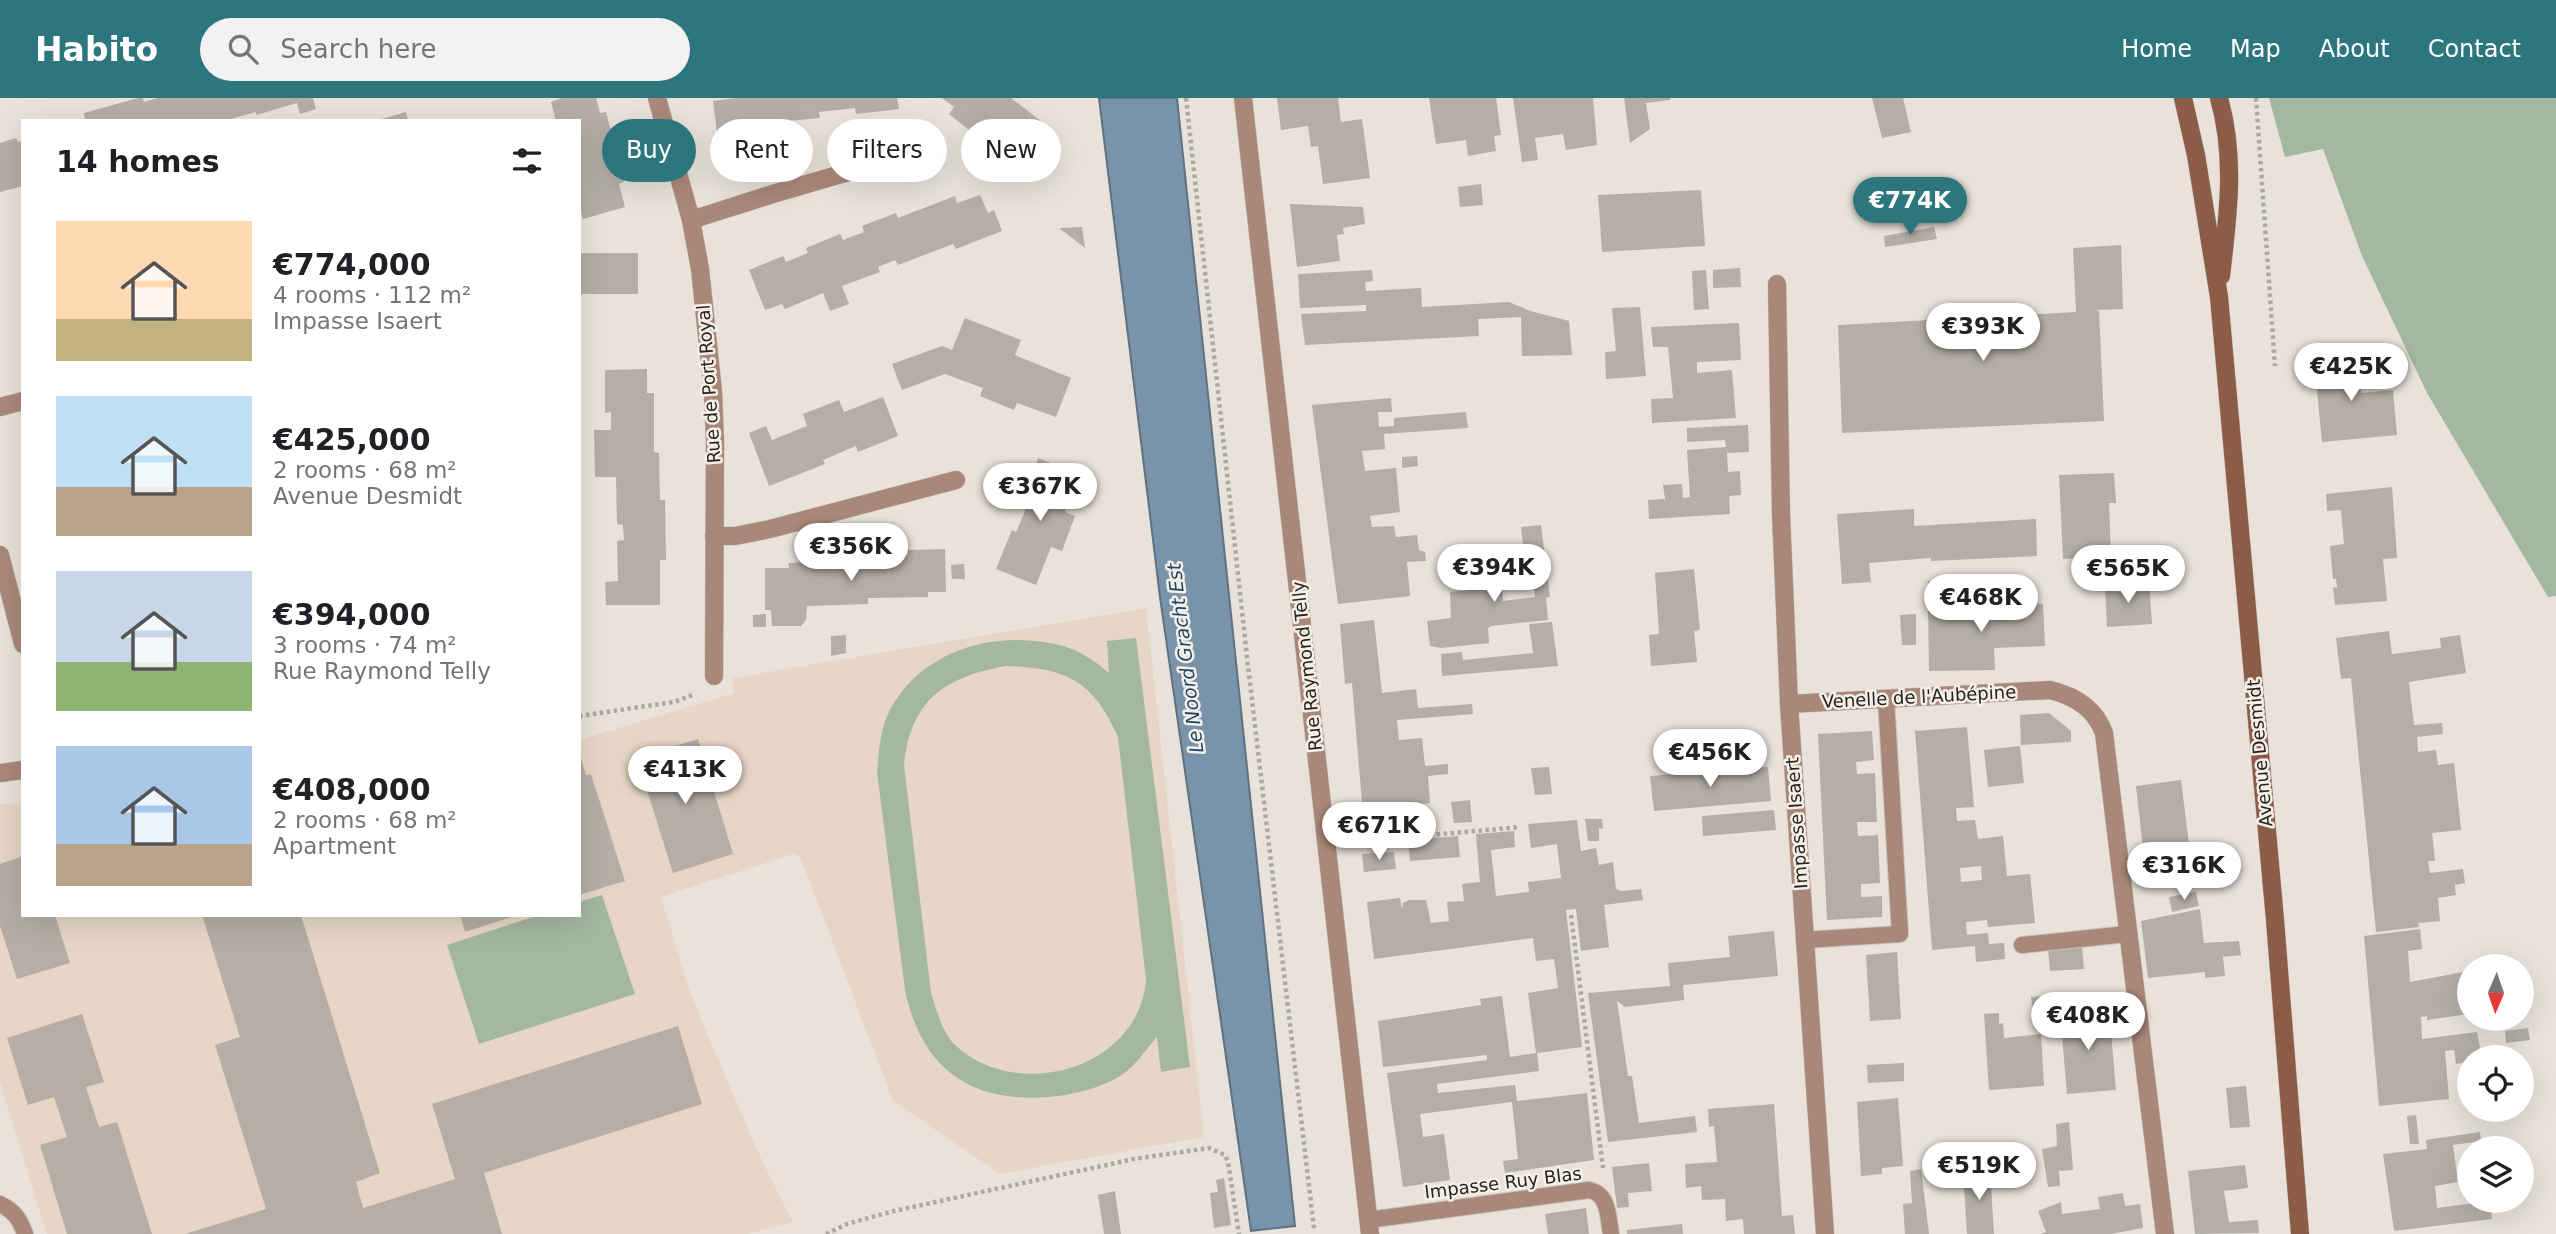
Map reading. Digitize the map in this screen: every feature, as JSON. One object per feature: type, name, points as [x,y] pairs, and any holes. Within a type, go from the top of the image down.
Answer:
[{"type":"main road","name":"Avenue Desmidt","points":[[2183,98],[2196,155],[2219,297],[2300,1209],[2300,1234]]},
{"type":"main road","name":"Avenue Desmidt","points":[[2219,98],[2228,135],[2231,179],[2219,297]]},
{"type":"main road","name":"Avenue Desmidt","points":[[2300,1209],[2307,1234]]},
{"type":"street","name":"Rue de Port Royal","points":[[657,98],[691,220],[700,269],[713,392],[714,676]]},
{"type":"street","name":"Rue Raymond Telly","points":[[1243,98],[1369,1227]]},
{"type":"street","points":[[691,220],[827,178]]},
{"type":"street","name":"Impasse Isaert","points":[[1777,285],[1781,514],[1789,704],[1825,1234]]},
{"type":"street","points":[[0,407],[21,402]]},
{"type":"street","points":[[714,536],[735,536],[770,529],[956,480]]},
{"type":"street","points":[[0,555],[21,636]]},
{"type":"street","name":"Venelle de l'Aubépine","points":[[1789,704],[2050,690],[2065,693],[2085,705],[2100,722],[2104,733],[2127,934]]},
{"type":"street","points":[[0,773],[21,770]]},
{"type":"street","points":[[2127,934],[2165,1234]]},
{"type":"lane","points":[[1804,940],[1900,934],[1886,699]]},
{"type":"lane","points":[[2022,945],[2127,934]]},
{"type":"lane","name":"Impasse Ruy Blas","points":[[1369,1227],[1582,1190],[1596,1192],[1604,1201],[1611,1234]]},
{"type":"lane","points":[[0,1204],[12,1210],[24,1234]]},
{"type":"path","points":[[1186,98],[1248,666],[1314,1229]]},
{"type":"path","points":[[2256,98],[2275,366]]},
{"type":"path","points":[[581,716],[691,697],[714,676]]},
{"type":"path","points":[[1327,844],[1520,827]]},
{"type":"path","points":[[1571,915],[1603,1160],[1596,1192]]},
{"type":"path","points":[[826,1234],[869,1217],[907,1208],[1134,1159],[1209,1148],[1225,1155],[1239,1234]]},
{"type":"shaded area","points":[[1146,608],[1204,1137],[1000,1174],[893,1101],[801,859],[796,853],[661,897],[689,989],[758,1152],[793,1222],[748,1234],[47,1234],[0,1082],[0,805],[21,802],[21,917],[581,917],[581,739],[734,693],[733,678]]},
{"type":"green space","points":[[2269,98],[2556,98],[2556,596],[2548,597],[2427,393],[2362,256],[2323,149],[2285,157]]},
{"type":"green space","points":[[1136,638],[1190,1067],[1161,1072],[1157,1037],[1132,1066],[1104,1084],[1058,1096],[1028,1098],[1001,1095],[978,1088],[957,1077],[939,1062],[924,1043],[913,1019],[905,990],[877,772],[882,732],[890,710],[904,689],[922,671],[965,648],[989,642],[1039,641],[1076,651],[1109,673],[1107,641]],"holes":[[[1006,666],[1061,674],[1087,690],[1098,702],[1118,737],[1146,979],[1139,1010],[1123,1035],[1100,1054],[1072,1067],[1042,1073],[1011,1072],[982,1063],[956,1046],[944,1028],[931,993],[904,765],[914,724],[934,695],[948,685],[984,671]]]},
{"type":"green space","points":[[602,895],[635,994],[479,1044],[447,945],[533,917],[581,917],[581,901]]},
{"type":"water","name":"Le Noord Gracht Est","points":[[1099,98],[1177,98],[1295,1226],[1251,1231],[1160,597]]},
{"type":"building","points":[[138,98],[143,98],[144,102],[158,98],[313,98],[316,109],[300,114],[297,103],[256,115],[256,112],[230,119],[85,119],[84,113]]},
{"type":"building","points":[[562,98],[596,98],[600,113],[606,112],[608,119],[602,119],[602,182],[624,182],[619,184],[625,207],[583,219],[581,119],[555,119],[551,102]]},
{"type":"building","points":[[737,98],[897,98],[899,109],[856,114],[855,108],[819,112],[820,118],[809,119],[715,119],[713,101]]},
{"type":"building","points":[[942,98],[1011,98],[1038,119],[961,119],[961,124],[949,114],[954,107]]},
{"type":"building","points":[[1277,98],[1338,98],[1341,122],[1362,119],[1370,178],[1323,184],[1318,146],[1311,147],[1308,126],[1281,130]]},
{"type":"building","points":[[1429,98],[1496,98],[1501,135],[1494,136],[1496,151],[1468,156],[1466,140],[1436,144]]},
{"type":"building","points":[[1513,98],[1593,98],[1597,145],[1566,150],[1563,134],[1535,138],[1538,160],[1522,162]]},
{"type":"building","points":[[1624,98],[1670,100],[1646,103],[1650,129],[1630,143]]},
{"type":"building","points":[[1872,98],[1903,98],[1911,132],[1882,138]]},
{"type":"building","points":[[406,112],[408,119],[382,119]]},
{"type":"building","points":[[16,138],[18,142],[21,141],[21,187],[0,192],[0,143]]},
{"type":"building","points":[[1481,184],[1483,205],[1460,207],[1458,187]]},
{"type":"building","points":[[1701,190],[1705,246],[1602,252],[1598,195]]},
{"type":"building","points":[[980,195],[988,213],[994,210],[1002,231],[956,249],[953,244],[898,265],[895,260],[878,267],[880,272],[842,286],[849,304],[830,311],[823,293],[785,309],[782,304],[765,310],[749,270],[783,256],[786,262],[808,253],[806,248],[840,234],[843,240],[864,232],[862,226],[896,213],[898,218],[955,196],[957,203]]},
{"type":"building","points":[[1290,204],[1363,207],[1365,224],[1343,228],[1344,234],[1337,235],[1340,261],[1297,267]]},
{"type":"building","points":[[1082,227],[1085,248],[1059,228]]},
{"type":"building","points":[[1934,227],[1937,239],[1885,247],[1884,236]]},
{"type":"building","points":[[2121,245],[2123,309],[2094,310],[2099,311],[2104,421],[1842,433],[1838,325],[2076,312],[2073,248]]},
{"type":"building","points":[[581,253],[638,253],[638,294],[581,294]]},
{"type":"building","points":[[1740,268],[1741,287],[1713,288],[1713,270]]},
{"type":"building","points":[[1372,270],[1373,281],[1365,282],[1366,291],[1421,288],[1422,307],[1509,302],[1530,311],[1569,321],[1572,355],[1522,356],[1521,317],[1478,319],[1479,336],[1305,345],[1301,314],[1366,311],[1366,305],[1300,308],[1298,274]]},
{"type":"building","points":[[1706,270],[1709,309],[1694,310],[1692,271]]},
{"type":"building","points":[[1640,307],[1646,376],[1606,379],[1605,352],[1616,351],[1612,308]]},
{"type":"building","points":[[965,318],[1021,340],[1015,355],[1071,378],[1056,417],[1017,403],[1014,410],[980,396],[983,388],[945,374],[902,390],[892,364],[942,346],[952,350]]},
{"type":"building","points":[[1739,323],[1741,360],[1697,362],[1697,373],[1732,370],[1736,418],[1652,423],[1651,399],[1673,398],[1668,347],[1653,347],[1651,327]]},
{"type":"building","points":[[2357,355],[2361,393],[2393,390],[2397,435],[2322,442],[2314,360]]},
{"type":"building","points":[[647,369],[647,393],[654,393],[654,452],[659,453],[660,500],[665,500],[666,560],[660,560],[660,605],[606,605],[605,582],[618,581],[617,541],[624,540],[623,525],[617,524],[616,477],[595,477],[594,430],[611,430],[611,412],[605,413],[605,370]]},
{"type":"building","points":[[883,397],[898,436],[858,452],[856,446],[823,460],[825,464],[769,486],[749,433],[766,426],[772,440],[807,426],[803,414],[839,400],[844,412]]},
{"type":"building","points":[[1391,398],[1392,412],[1378,412],[1379,427],[1394,426],[1394,418],[1466,412],[1468,428],[1384,434],[1385,449],[1362,451],[1365,471],[1396,468],[1400,512],[1370,516],[1372,527],[1394,526],[1396,537],[1417,535],[1419,550],[1425,552],[1426,561],[1407,562],[1410,596],[1338,604],[1312,405]]},
{"type":"building","points":[[1748,425],[1749,452],[1727,453],[1728,472],[1740,471],[1741,495],[1729,496],[1730,514],[1649,519],[1648,500],[1665,499],[1663,485],[1682,484],[1683,498],[1690,497],[1687,450],[1726,447],[1725,440],[1687,442],[1687,428]]},
{"type":"building","points":[[1417,456],[1418,466],[1402,468],[1402,457]]},
{"type":"building","points":[[1038,458],[1079,474],[1065,512],[1075,516],[1062,551],[1051,547],[1036,585],[996,569],[1012,530],[1016,532],[1023,516],[1029,498],[1025,497]]},
{"type":"building","points":[[2114,473],[2116,503],[2109,503],[2111,556],[2063,559],[2059,475]]},
{"type":"building","points":[[2392,487],[2397,558],[2383,559],[2387,601],[2335,605],[2333,587],[2337,588],[2336,579],[2333,579],[2330,546],[2344,544],[2341,510],[2327,511],[2326,494]]},
{"type":"building","points":[[1914,509],[1914,526],[2036,519],[2037,556],[1931,561],[1931,558],[1869,563],[1871,582],[1842,584],[1837,514]]},
{"type":"building","points":[[1541,525],[1550,597],[1546,598],[1548,620],[1491,626],[1488,628],[1489,643],[1441,648],[1430,646],[1427,621],[1451,618],[1450,592],[1502,587],[1503,601],[1535,597],[1531,553],[1524,553],[1521,527]]},
{"type":"building","points":[[945,549],[946,592],[928,592],[928,597],[868,598],[868,604],[807,606],[806,620],[801,626],[772,626],[771,610],[765,610],[765,568],[789,568],[788,563],[848,561],[848,556],[908,555],[908,550]]},
{"type":"building","points":[[964,564],[965,579],[952,579],[951,565]]},
{"type":"building","points":[[1694,569],[1700,630],[1694,631],[1697,662],[1651,666],[1649,635],[1659,634],[1655,573]]},
{"type":"building","points":[[1938,580],[1939,595],[1927,595],[1928,581]]},
{"type":"building","points":[[2149,582],[2152,624],[2107,627],[2105,585]]},
{"type":"building","points":[[2043,604],[2045,646],[1994,648],[1995,670],[1929,671],[1928,607]]},
{"type":"building","points":[[766,614],[766,627],[753,627],[753,615]]},
{"type":"building","points":[[1916,614],[1916,645],[1902,645],[1900,615]]},
{"type":"building","points":[[1374,620],[1382,693],[1416,689],[1418,708],[1472,704],[1473,714],[1397,720],[1399,740],[1422,738],[1425,766],[1448,764],[1448,774],[1428,776],[1430,803],[1421,804],[1423,822],[1427,822],[1429,833],[1365,838],[1352,683],[1345,684],[1340,624]]},
{"type":"building","points":[[1552,622],[1558,666],[1442,676],[1441,654],[1462,652],[1463,660],[1533,653],[1529,624]]},
{"type":"building","points":[[2389,631],[2392,654],[2441,648],[2440,638],[2460,635],[2466,673],[2409,682],[2414,725],[2442,723],[2443,734],[2417,737],[2418,752],[2436,750],[2438,765],[2454,763],[2461,830],[2432,833],[2435,861],[2428,861],[2430,873],[2463,869],[2465,883],[2455,885],[2456,895],[2438,898],[2440,921],[2418,923],[2419,927],[2376,932],[2351,678],[2341,679],[2336,638]]},
{"type":"building","points":[[846,635],[846,653],[831,656],[831,636]]},
{"type":"building","points":[[2049,713],[2071,731],[2071,742],[2021,745],[2020,715]]},
{"type":"building","points":[[1967,727],[1974,807],[1956,808],[1957,821],[1975,820],[1978,839],[2003,836],[2007,876],[2030,874],[2035,923],[1988,927],[1987,920],[1966,922],[1967,935],[1988,933],[1989,944],[2004,943],[2005,959],[1976,962],[1975,946],[1932,950],[1915,731]],"holes":[[[1981,866],[1982,880],[1961,882],[1960,868]]]},
{"type":"building","points":[[1872,731],[1874,760],[1856,762],[1857,774],[1875,773],[1877,822],[1857,822],[1858,836],[1878,835],[1880,883],[1861,884],[1861,897],[1882,896],[1882,917],[1827,920],[1818,734]]},
{"type":"building","points":[[698,739],[733,854],[673,873],[637,758]]},
{"type":"building","points":[[2020,746],[2024,783],[1988,787],[1984,750]]},
{"type":"building","points":[[581,758],[586,775],[591,774],[625,881],[581,894]]},
{"type":"building","points":[[1549,767],[1552,794],[1535,795],[1531,768]]},
{"type":"building","points":[[1768,767],[1771,801],[1654,811],[1650,776]]},
{"type":"building","points":[[2181,780],[2192,868],[2181,869],[2184,882],[2147,886],[2136,786]]},
{"type":"building","points":[[1470,800],[1472,822],[1454,823],[1451,802]]},
{"type":"building","points":[[1774,810],[1776,830],[1703,836],[1702,816]]},
{"type":"building","points":[[1585,819],[1602,819],[1603,829],[1599,828],[1599,841],[1588,841]]},
{"type":"building","points":[[1577,820],[1581,851],[1596,848],[1599,865],[1613,862],[1616,889],[1641,889],[1643,900],[1604,905],[1609,947],[1581,951],[1576,909],[1566,910],[1582,1047],[1537,1053],[1539,1071],[1437,1084],[1438,1093],[1515,1085],[1517,1101],[1587,1093],[1594,1160],[1505,1173],[1503,1161],[1518,1159],[1512,1102],[1420,1114],[1423,1137],[1444,1134],[1450,1180],[1403,1187],[1387,1073],[1487,1060],[1487,1055],[1383,1067],[1378,1021],[1481,1005],[1480,999],[1502,996],[1510,1057],[1536,1053],[1528,993],[1558,988],[1554,959],[1536,961],[1533,938],[1374,959],[1367,902],[1400,898],[1402,909],[1403,903],[1409,900],[1426,900],[1431,923],[1449,921],[1447,902],[1464,901],[1462,884],[1480,882],[1476,834],[1514,831],[1515,847],[1491,850],[1496,896],[1529,892],[1528,882],[1561,878],[1557,844],[1531,848],[1528,824]]},
{"type":"building","points":[[1458,836],[1460,857],[1410,861],[1408,840]]},
{"type":"building","points":[[1394,852],[1396,869],[1364,872],[1362,854]]},
{"type":"building","points":[[21,857],[21,917],[56,917],[70,963],[17,979],[0,926],[0,864]]},
{"type":"building","points":[[2196,892],[2199,906],[2172,912],[2169,897]]},
{"type":"building","points":[[2200,909],[2204,943],[2239,941],[2241,955],[2223,957],[2225,976],[2205,978],[2205,972],[2148,978],[2141,921]]},
{"type":"building","points":[[203,917],[302,917],[380,1173],[356,1182],[363,1208],[455,1179],[432,1104],[678,1026],[702,1104],[484,1173],[502,1234],[185,1234],[266,1209],[215,1045],[240,1037]]},
{"type":"building","points":[[461,917],[512,917],[465,932]]},
{"type":"building","points":[[2420,929],[2422,949],[2408,951],[2410,982],[2457,973],[2457,1016],[2427,1020],[2427,1016],[2421,1017],[2422,1039],[2477,1032],[2480,1045],[2457,1045],[2457,1064],[2454,1050],[2445,1051],[2449,1099],[2379,1106],[2364,936]]},
{"type":"building","points":[[1774,931],[1778,976],[1683,985],[1684,1000],[1625,1007],[1617,1001],[1628,1076],[1632,1076],[1639,1123],[1695,1116],[1697,1132],[1608,1142],[1588,993],[1670,986],[1668,963],[1730,957],[1728,936]]},
{"type":"building","points":[[2082,946],[2084,969],[2050,971],[2048,949]]},
{"type":"building","points":[[1897,952],[1901,1019],[1870,1021],[1866,955]]},
{"type":"building","points":[[2042,996],[2047,1029],[2036,1031],[2031,997]]},
{"type":"building","points":[[2109,1009],[2116,1090],[2067,1094],[2060,1013]]},
{"type":"building","points":[[1999,1013],[1999,1024],[2003,1023],[2004,1038],[2041,1034],[2044,1086],[1989,1090],[1984,1014]]},
{"type":"building","points":[[82,1014],[104,1082],[86,1087],[99,1127],[117,1122],[152,1234],[67,1234],[40,1145],[67,1137],[54,1097],[28,1105],[7,1038]]},
{"type":"building","points":[[2505,1031],[2528,1031],[2530,1040],[2506,1043]]},
{"type":"building","points":[[1904,1063],[1904,1081],[1868,1083],[1867,1065]]},
{"type":"building","points":[[2246,1086],[2250,1127],[2230,1128],[2226,1088]]},
{"type":"building","points":[[1898,1098],[1903,1166],[1882,1168],[1882,1174],[1861,1176],[1857,1102]]},
{"type":"building","points":[[1774,1104],[1782,1216],[1793,1215],[1795,1234],[1744,1234],[1743,1219],[1726,1221],[1725,1199],[1702,1200],[1701,1186],[1686,1188],[1685,1164],[1717,1162],[1714,1126],[1709,1127],[1708,1109]]},
{"type":"building","points":[[2416,1115],[2419,1144],[2410,1144],[2407,1116]]},
{"type":"building","points":[[2069,1122],[2073,1170],[2059,1171],[2060,1186],[2048,1187],[2042,1149],[2057,1146],[2056,1124]]},
{"type":"building","points":[[2480,1132],[2480,1136],[2457,1136],[2457,1144],[2453,1145],[2457,1182],[2435,1186],[2437,1208],[2457,1205],[2457,1213],[2491,1213],[2492,1219],[2394,1231],[2383,1154],[2427,1149],[2426,1140]]},
{"type":"building","points":[[1649,1163],[1652,1191],[1628,1193],[1629,1207],[1617,1208],[1612,1167]]},
{"type":"building","points":[[2245,1165],[2248,1188],[2224,1191],[2229,1222],[2258,1220],[2259,1233],[2195,1234],[2188,1171]]},
{"type":"building","points":[[1921,1169],[1929,1234],[1905,1234],[1903,1204],[1912,1203],[1910,1171]]},
{"type":"building","points":[[1990,1169],[1994,1234],[1967,1234],[1963,1171]]},
{"type":"building","points":[[1224,1178],[1231,1225],[1214,1228],[1210,1193],[1218,1192],[1216,1180]]},
{"type":"building","points":[[1115,1191],[1121,1234],[1104,1234],[1098,1195]]},
{"type":"building","points":[[2123,1193],[2125,1206],[2140,1204],[2143,1228],[2111,1234],[2040,1234],[2046,1232],[2038,1211],[2061,1202],[2062,1214],[2100,1209],[2098,1197]]},
{"type":"building","points":[[1586,1208],[1589,1234],[1548,1234],[1545,1214]]},
{"type":"building","points":[[1682,1224],[1683,1234],[1627,1234],[1627,1230]]}]
